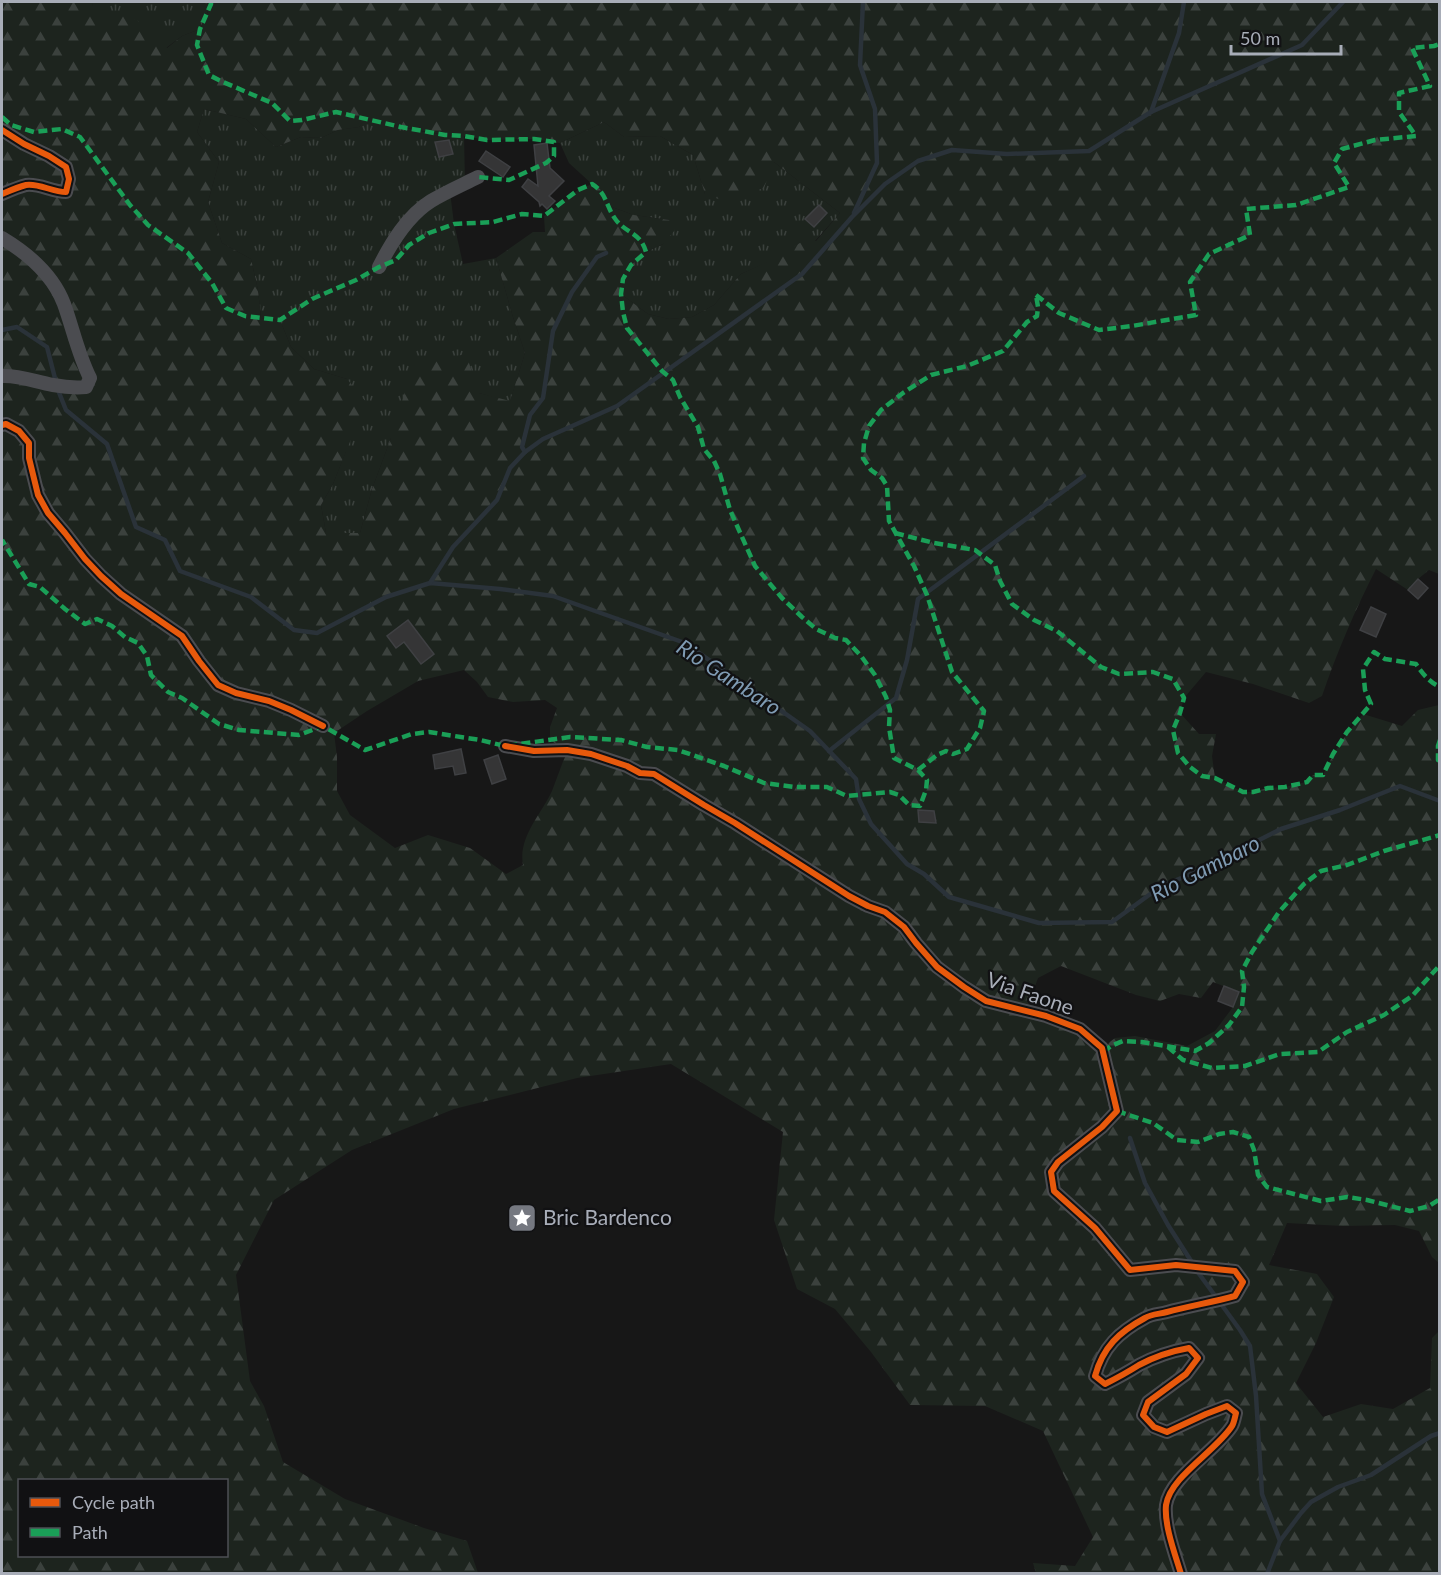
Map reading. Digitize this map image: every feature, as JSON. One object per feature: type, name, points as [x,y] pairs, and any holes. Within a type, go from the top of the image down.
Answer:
[{"type":"street","points":[[2,130],[66,167],[69,178],[66,192],[27,185],[2,194]]},
{"type":"street","points":[[379,267],[393,241],[430,202],[478,177]]},
{"type":"street","points":[[2,238],[35,262],[49,278],[63,302],[82,363],[90,378],[86,387],[57,386],[30,379],[2,376]]},
{"type":"street","points":[[2,425],[6,424],[19,431],[29,443],[29,458],[38,495],[48,513],[101,576],[121,594],[182,636],[218,685],[236,693],[268,701],[323,726]]},
{"type":"street","name":"Via Faone","points":[[505,746],[534,751],[567,750],[591,754],[640,772],[654,774],[849,896],[885,912],[904,927],[915,943],[938,967],[986,1001],[1046,1016],[1080,1029],[1102,1048],[1117,1112],[1058,1162],[1051,1172],[1054,1191],[1095,1228],[1130,1270],[1176,1265],[1235,1271],[1243,1282],[1235,1296],[1146,1317],[1123,1332],[1107,1347],[1095,1376],[1105,1384],[1141,1364],[1174,1351],[1189,1348],[1198,1358],[1186,1374],[1148,1402],[1143,1415],[1154,1426],[1167,1432],[1227,1406],[1236,1413],[1232,1425],[1213,1449],[1173,1487],[1166,1504],[1168,1534],[1181,1574]]},
{"type":"green space","points":[[2,2],[93,2],[92,12],[127,15],[158,32],[167,48],[182,36],[200,29],[211,5],[202,2],[1439,2],[1439,574],[1429,570],[1408,590],[1376,569],[1347,631],[1322,696],[1309,703],[1253,684],[1206,672],[1184,698],[1180,713],[1199,734],[1216,734],[1212,756],[1215,778],[1243,792],[1253,792],[1306,782],[1313,775],[1323,775],[1341,743],[1363,714],[1402,726],[1418,710],[1439,705],[1439,1263],[1432,1257],[1419,1231],[1395,1225],[1343,1226],[1287,1223],[1269,1265],[1317,1274],[1334,1297],[1316,1343],[1296,1383],[1323,1417],[1361,1404],[1393,1409],[1430,1388],[1432,1338],[1439,1331],[1439,1573],[1036,1573],[1033,1563],[1075,1566],[1093,1537],[1043,1431],[985,1406],[910,1405],[871,1352],[835,1309],[797,1289],[774,1220],[783,1132],[671,1064],[577,1078],[454,1109],[352,1150],[274,1200],[236,1275],[250,1381],[264,1406],[283,1462],[345,1499],[467,1541],[478,1573],[2,1574]],"holes":[[[204,109],[246,119],[276,147],[301,137],[321,138],[338,130],[359,127],[366,119],[445,135],[487,140],[534,139],[560,143],[604,122],[624,137],[660,136],[693,155],[705,194],[724,201],[764,188],[774,162],[840,213],[816,241],[805,240],[741,274],[714,305],[692,317],[669,319],[648,314],[621,294],[623,279],[631,265],[646,252],[663,244],[675,230],[669,220],[634,215],[609,206],[600,189],[592,184],[578,190],[544,216],[545,232],[533,232],[496,258],[525,353],[510,401],[479,393],[466,354],[436,361],[408,382],[372,489],[360,533],[326,533],[321,505],[333,484],[366,402],[347,379],[314,369],[291,347],[280,320],[261,318],[251,259],[222,243],[208,202],[219,162],[197,132]],[[464,670],[488,697],[513,702],[545,700],[557,708],[550,727],[550,740],[567,751],[552,791],[527,836],[522,855],[523,865],[506,874],[470,848],[428,835],[395,848],[350,815],[337,791],[334,733],[418,681]],[[1061,966],[1136,995],[1160,1001],[1179,994],[1201,998],[1213,982],[1239,992],[1233,1007],[1215,1031],[1187,1046],[1135,1036],[1115,1038],[1102,1048],[1046,1016],[1026,1011],[1038,978]]]},
{"type":"green space","points":[[93,2],[202,2],[211,4],[200,29],[182,36],[166,48],[91,12]]},
{"type":"green space","points":[[204,109],[246,119],[276,147],[301,137],[321,138],[338,130],[359,127],[366,118],[415,130],[464,136],[465,184],[450,192],[463,264],[496,258],[525,353],[510,402],[479,393],[391,438],[372,489],[360,533],[326,533],[321,505],[333,484],[346,451],[347,379],[314,369],[291,347],[280,320],[261,318],[251,259],[222,243],[208,202],[219,162],[197,132]]},
{"type":"green space","points":[[604,122],[624,137],[660,136],[693,155],[705,194],[774,162],[840,213],[815,241],[741,274],[714,305],[692,317],[669,319],[648,314],[621,294],[623,279],[634,262],[645,253],[663,244],[669,220],[634,215],[609,206],[600,189],[569,163],[560,143]]},
{"type":"building","points":[[449,140],[453,154],[439,157],[435,142]]},
{"type":"building","points":[[547,143],[550,168],[564,181],[549,196],[555,201],[547,209],[542,204],[540,206],[539,202],[522,187],[528,179],[538,186],[534,145]]},
{"type":"building","points":[[486,151],[510,167],[503,177],[479,161]]},
{"type":"building","points":[[819,205],[827,213],[814,227],[805,219]]},
{"type":"building","points":[[1418,579],[1428,588],[1418,599],[1408,590]]},
{"type":"building","points":[[1371,607],[1386,614],[1376,637],[1360,630]]},
{"type":"building","points":[[408,620],[434,654],[421,664],[404,642],[396,648],[387,636]]},
{"type":"building","points":[[461,749],[466,773],[455,775],[453,766],[435,769],[433,755]]},
{"type":"building","points":[[498,755],[506,779],[492,784],[484,760]]},
{"type":"building","points":[[918,810],[934,811],[936,823],[919,822]]},
{"type":"building","points":[[1224,986],[1239,992],[1233,1007],[1218,1001]]},
{"type":"waterway","points":[[854,213],[877,163],[875,109],[860,65],[863,2]]},
{"type":"waterway","points":[[1151,112],[1179,33],[1184,2]]},
{"type":"waterway","points":[[430,583],[453,547],[497,500],[510,468],[525,452],[543,439],[617,406],[802,274],[852,217],[885,184],[918,161],[952,150],[1007,154],[1089,151],[1151,112],[1302,45],[1343,2]]},
{"type":"waterway","points":[[525,452],[522,447],[530,415],[543,398],[553,331],[572,292],[597,257],[606,253]]},
{"type":"waterway","name":"Rio Gambaro","points":[[2,330],[17,327],[47,347],[58,390],[66,410],[107,444],[136,527],[165,540],[180,571],[251,597],[294,630],[317,633],[386,597],[430,583],[553,596],[685,643],[810,731],[856,779],[859,799],[871,824],[907,864],[924,874],[949,897],[1039,923],[1112,922],[1160,887],[1200,870],[1281,829],[1340,810],[1400,786],[1440,801]]},
{"type":"waterway","points":[[829,751],[896,698],[907,660],[918,599],[1084,476]]},
{"type":"waterway","points":[[1130,1138],[1145,1183],[1193,1264]]},
{"type":"waterway","points":[[1197,1271],[1250,1346],[1256,1396],[1262,1494],[1280,1541]]},
{"type":"waterway","points":[[1267,1574],[1280,1541],[1311,1502],[1338,1487],[1371,1475],[1431,1436],[1440,1433]]},
{"type":"marked path","points":[[211,2],[200,29],[197,45],[209,75],[272,103],[290,121],[336,112],[445,135],[487,140],[534,139],[554,142],[554,156],[546,163],[509,180],[478,177]]},
{"type":"marked path","points":[[1036,295],[1059,313],[1099,330],[1196,315],[1190,282],[1209,254],[1250,235],[1246,209],[1296,205],[1349,187],[1334,163],[1342,149],[1375,140],[1416,136],[1399,112],[1399,93],[1430,86],[1412,48],[1440,44]]},
{"type":"marked path","points":[[2,117],[11,125],[34,132],[62,129],[80,137],[130,205],[148,225],[188,253],[212,283],[226,308],[245,316],[280,320],[312,299],[396,260],[409,245],[429,233],[454,224],[493,222],[522,214],[544,216],[578,190],[592,184],[604,196],[616,220],[641,241],[646,252],[631,265],[623,279],[621,294],[627,328],[662,371],[673,380],[680,397],[698,427],[704,449],[714,461],[720,474],[730,510],[755,566],[782,598],[816,629],[835,638],[846,640],[861,656],[875,675],[886,697],[890,710],[889,727],[894,758],[918,770],[927,780],[926,790],[920,806],[909,805],[899,795],[890,792],[847,796],[827,787],[795,787],[764,783],[678,750],[647,747],[621,740],[570,737],[505,746],[429,732],[412,734],[365,750],[323,726],[299,735],[239,730],[219,724],[182,698],[168,692],[151,675],[147,656],[138,643],[97,619],[85,624],[40,587],[29,584],[2,540]]},
{"type":"marked path","points":[[918,770],[946,751],[953,754],[967,749],[980,728],[984,711],[952,672],[927,595],[889,521],[887,486],[863,458],[864,443],[869,426],[881,410],[903,393],[931,375],[967,366],[1003,351],[1027,322],[1037,316],[1036,295]]},
{"type":"marked path","points":[[895,533],[975,550],[995,565],[1000,581],[1012,604],[1034,620],[1057,631],[1101,667],[1119,674],[1153,672],[1173,679],[1184,698],[1173,730],[1178,753],[1190,767],[1202,776],[1215,778],[1243,792],[1285,787],[1307,782],[1313,775],[1323,775],[1347,732],[1371,704],[1365,690],[1363,669],[1374,652],[1385,659],[1416,664],[1432,683],[1440,687]]},
{"type":"marked path","points":[[1440,740],[1438,746],[1438,760],[1440,761]]},
{"type":"marked path","points":[[1103,1052],[1123,1041],[1195,1051],[1209,1043],[1229,1025],[1242,1007],[1244,987],[1242,971],[1279,912],[1304,884],[1321,871],[1440,835]]},
{"type":"marked path","points":[[1168,1047],[1183,1060],[1212,1068],[1245,1066],[1280,1054],[1318,1052],[1347,1032],[1384,1015],[1412,996],[1440,965]]},
{"type":"marked path","points":[[1117,1111],[1153,1123],[1177,1140],[1198,1142],[1219,1134],[1233,1132],[1249,1137],[1254,1150],[1258,1175],[1267,1187],[1321,1201],[1347,1197],[1410,1211],[1429,1206],[1440,1199]]},
{"type":"cycle path","points":[[2,130],[66,167],[69,179],[66,192],[26,185],[2,194]]},
{"type":"cycle path","points":[[2,425],[6,424],[19,431],[29,443],[29,458],[38,495],[48,513],[101,576],[121,594],[182,636],[218,685],[236,693],[269,701],[323,726]]},
{"type":"cycle path","points":[[505,746],[534,751],[567,750],[591,754],[627,766],[640,773],[654,774],[849,896],[885,912],[904,927],[937,967],[986,1001],[1046,1016],[1080,1029],[1102,1048],[1117,1111],[1102,1127],[1058,1162],[1051,1172],[1054,1191],[1095,1228],[1130,1270],[1176,1265],[1235,1271],[1243,1282],[1235,1296],[1153,1315],[1136,1323],[1113,1341],[1098,1366],[1095,1376],[1105,1384],[1151,1359],[1189,1348],[1198,1358],[1186,1374],[1148,1402],[1143,1415],[1154,1427],[1167,1432],[1227,1406],[1236,1413],[1233,1425],[1225,1435],[1184,1474],[1169,1495],[1166,1505],[1167,1521],[1170,1540],[1181,1574]]},
{"type":"place","name":"Bric Bardenco","points":[[522,1218]]}]
